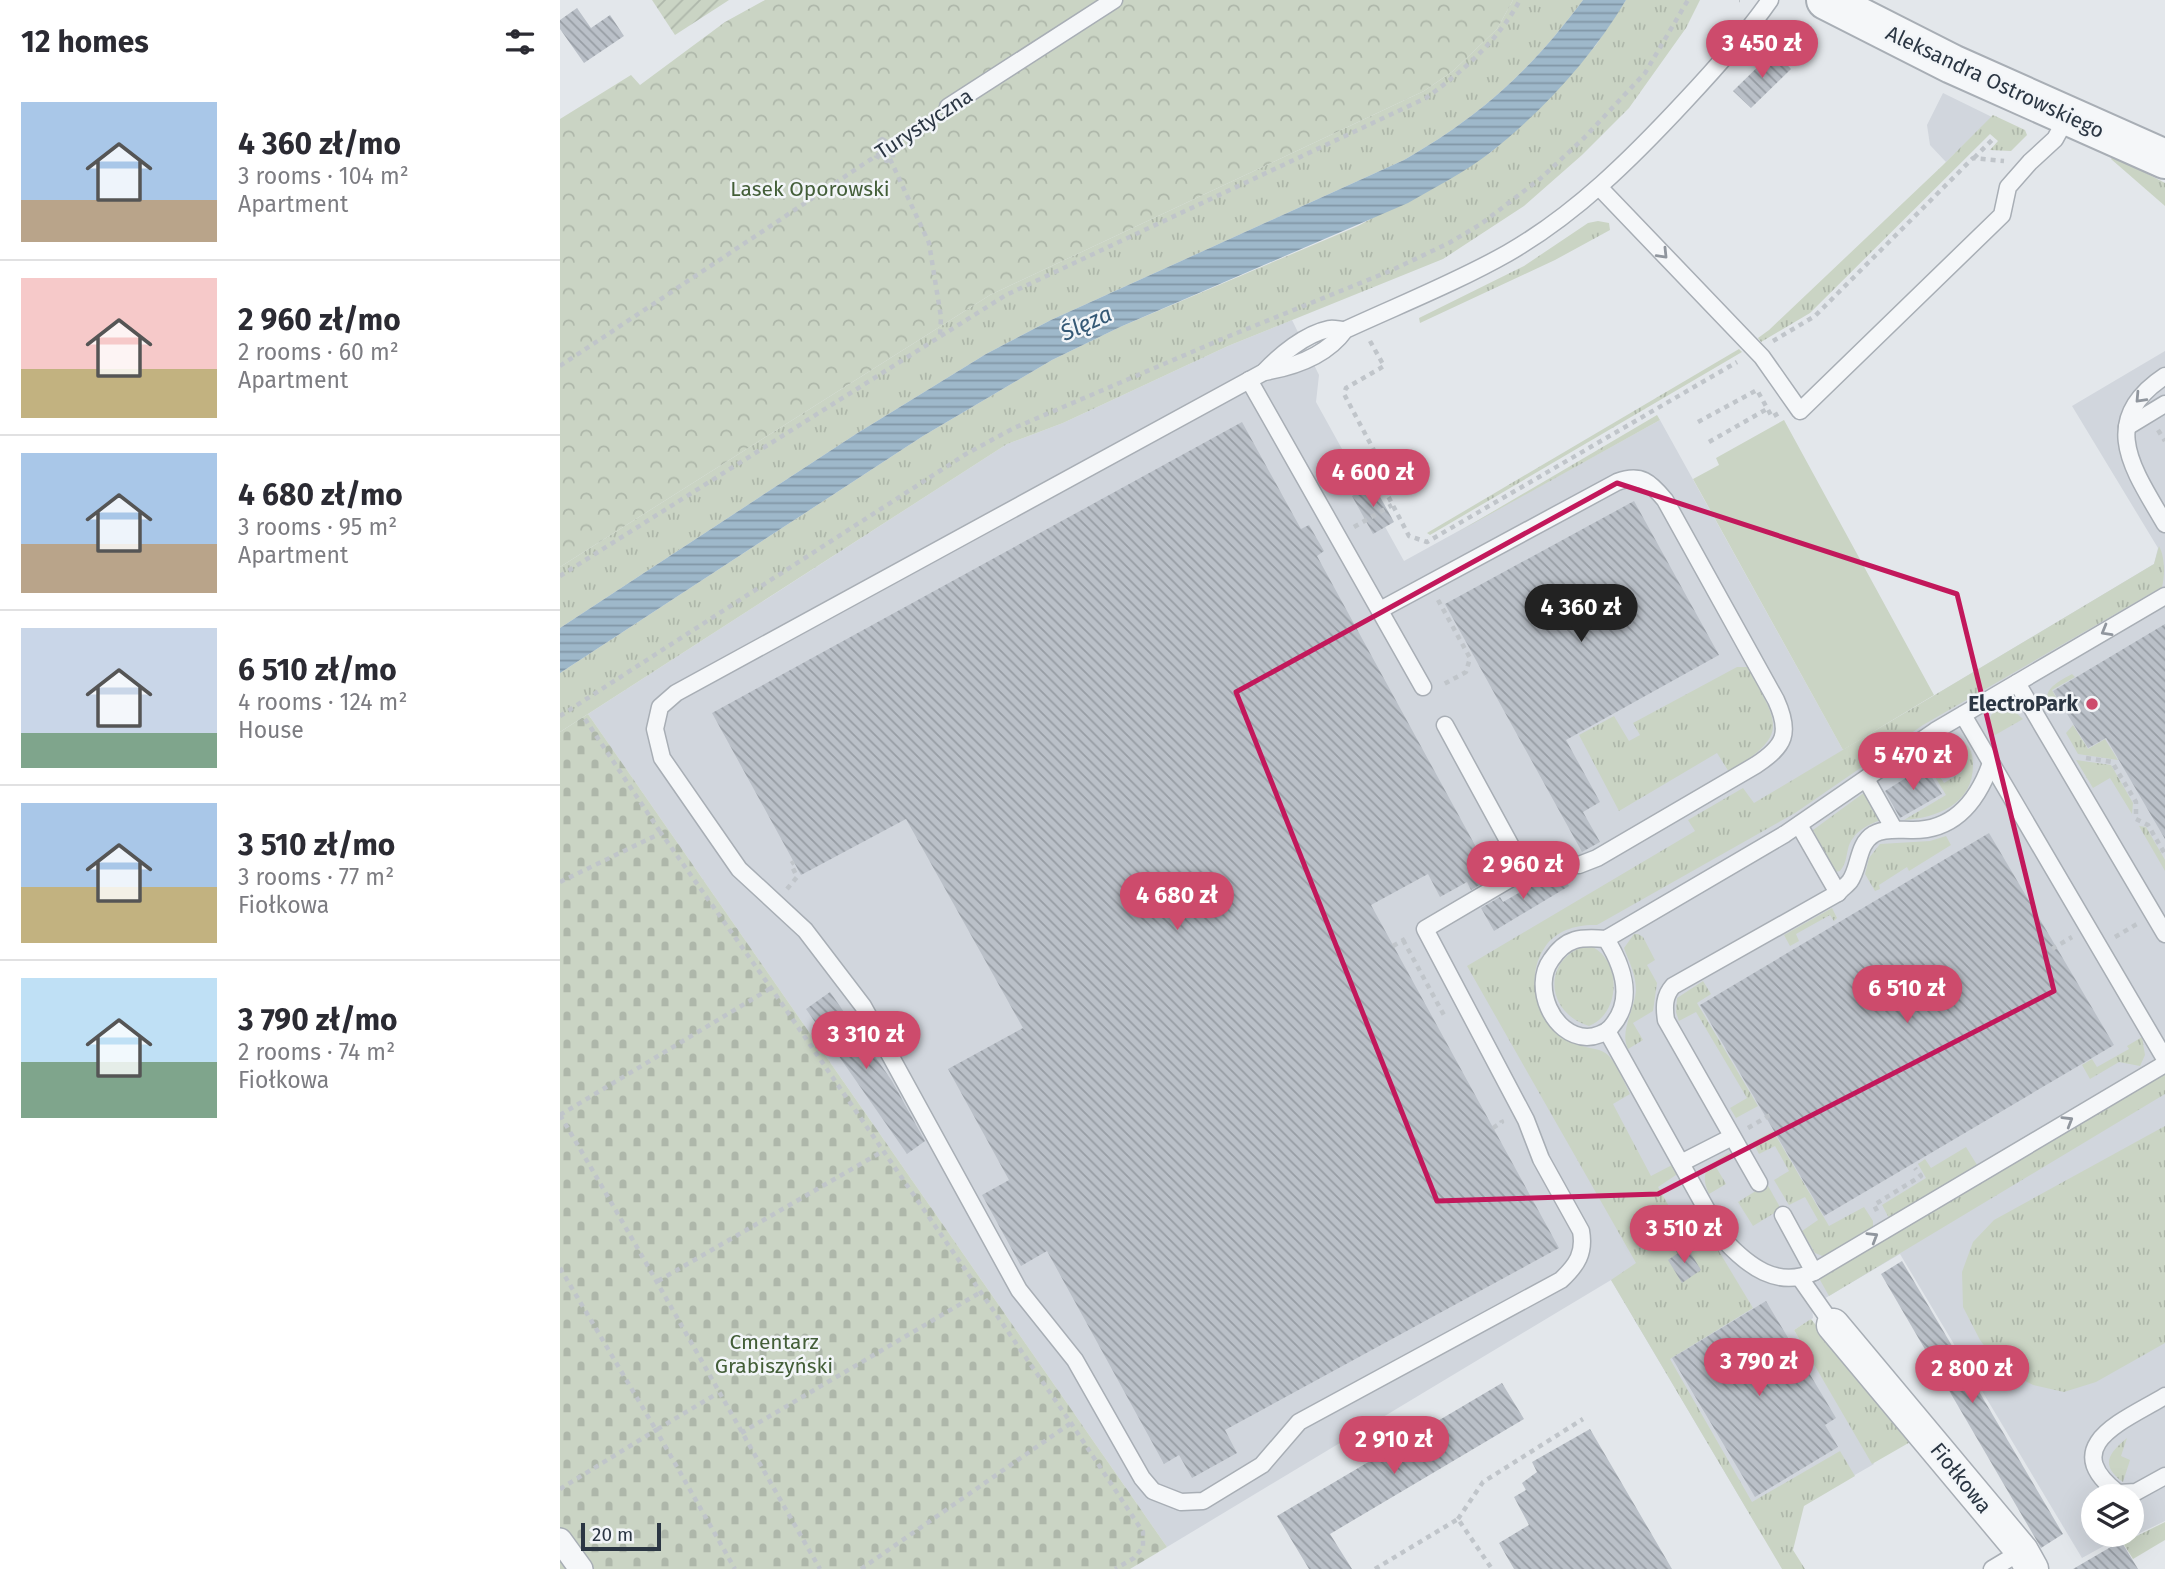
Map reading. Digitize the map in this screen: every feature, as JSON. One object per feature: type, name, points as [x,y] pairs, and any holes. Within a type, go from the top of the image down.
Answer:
[{"type":"street","name":"Aleksandra Ostrowskiego","points":[[1826,0],[1952,64],[2067,117],[2162,151]]},
{"type":"street","name":"Fiołkowa","points":[[1833,1325],[2027,1560]]},
{"type":"street","points":[[560,1541],[581,1569]]},
{"type":"lane","name":"Turystyczna","points":[[948,107],[1114,0]]},
{"type":"lane","points":[[1380,610],[1618,482],[1632,477],[1644,480],[1665,500],[1784,716],[1785,727],[1780,745],[1756,765],[1597,858],[1579,865],[1537,863],[1424,929],[1526,1120],[1541,1159],[1581,1231],[1583,1242],[1580,1258],[1561,1280],[1299,1422],[1262,1465],[1203,1501],[1181,1503],[1161,1496],[1142,1478],[1074,1360],[1019,1290],[863,1006],[805,930],[739,869],[662,758],[655,729],[660,707],[676,693],[1249,380],[1264,372],[1290,368],[1336,343],[1345,330],[1508,253],[1545,229],[1637,153],[1748,32],[1770,0]]},
{"type":"lane","points":[[1599,187],[1762,358],[1800,411],[2002,215],[2008,187],[2055,139],[2067,117]]},
{"type":"lane","points":[[2165,376],[2130,409],[2127,427],[2128,449],[2133,469],[2165,524]]},
{"type":"lane","points":[[1249,380],[1380,610],[1430,687]]},
{"type":"lane","points":[[2127,427],[2165,404]]},
{"type":"lane","points":[[1606,939],[1618,958],[1625,980],[1620,1016],[1607,1031],[1590,1037],[1577,1036],[1554,1017],[1545,1001],[1542,982],[1548,963],[1560,948],[1581,937],[1606,939],[1799,825],[1963,715],[2165,596]]},
{"type":"lane","points":[[2017,683],[2165,934]]},
{"type":"lane","points":[[1607,1031],[1723,1239],[1739,1257],[1784,1279],[1807,1275],[2165,1061],[1963,715]]},
{"type":"lane","points":[[1445,725],[1524,870]]},
{"type":"lane","points":[[1759,1183],[1666,1020],[1668,992],[1673,986],[1838,892],[1850,881],[1860,851],[1873,835],[1894,829],[1913,831],[1933,828],[1953,820],[1964,812],[1973,800],[1984,783],[1991,763]]},
{"type":"lane","points":[[1866,779],[1894,829]]},
{"type":"lane","points":[[1799,825],[1838,892]]},
{"type":"lane","points":[[1681,1163],[1732,1137]]},
{"type":"lane","points":[[1783,1215],[1807,1275],[1833,1325]]},
{"type":"lane","points":[[2165,1396],[2102,1434],[2093,1451],[2093,1463],[2098,1475],[2118,1493],[2136,1492],[2165,1476]]},
{"type":"lane","points":[[1992,1569],[2027,1560]]},
{"type":"path","points":[[560,716],[966,454],[1014,428],[1390,271],[1449,243],[1481,224],[1541,178],[1584,138],[1645,73],[1688,0]]},
{"type":"path","points":[[560,576],[1006,295],[1426,98],[1460,73],[1482,51],[1508,22],[1518,1]]},
{"type":"path","name":"Turystyczna","points":[[560,366],[948,107]]},
{"type":"path","points":[[1763,346],[1815,316],[1994,138]]},
{"type":"path","points":[[882,139],[893,145],[893,158],[887,161],[876,156],[876,144],[882,139]]},
{"type":"path","points":[[1973,158],[2006,161]]},
{"type":"path","points":[[890,159],[929,243],[941,317],[940,336]]},
{"type":"path","points":[[1380,334],[1369,339],[1384,366],[1346,388],[1344,394],[1386,473],[1378,477],[1409,536],[1427,542],[1747,356]]},
{"type":"path","points":[[1698,422],[1757,390],[1772,417],[1795,404]]},
{"type":"path","points":[[1709,442],[1768,409]]},
{"type":"path","points":[[1377,514],[1392,505]]},
{"type":"path","points":[[1429,583],[1470,658],[1466,672],[1430,687]]},
{"type":"path","points":[[585,719],[661,833],[1071,1423],[1143,1532],[1143,1547],[1134,1558],[1115,1569]]},
{"type":"path","points":[[2075,756],[2112,762],[2136,802],[2136,819],[2148,825],[2165,854]]},
{"type":"path","points":[[560,882],[661,833]]},
{"type":"path","points":[[794,862],[791,864],[797,877]]},
{"type":"path","points":[[2099,947],[2154,914]]},
{"type":"path","points":[[771,988],[560,1115],[658,1281],[718,1393],[820,1569]]},
{"type":"path","points":[[658,1281],[883,1151]]},
{"type":"path","points":[[1887,1228],[1874,1205],[1921,1176],[1915,1168]]},
{"type":"path","points":[[560,1268],[735,1569]]},
{"type":"path","points":[[741,1433],[981,1292]]},
{"type":"path","points":[[560,1489],[718,1393]]},
{"type":"path","points":[[1375,1569],[1458,1519],[1483,1482],[1583,1419]]},
{"type":"path","points":[[861,1569],[1071,1423]]},
{"type":"path","points":[[1458,1519],[1492,1569]]},
{"type":"highlighted area","points":[[1617,483],[1957,594],[2054,991],[1658,1194],[1437,1201],[1236,692]]},
{"type":"shaded area","points":[[1943,93],[1992,117],[1946,162],[1930,145],[1927,125]]},
{"type":"shaded area","points":[[1292,320],[1319,375],[1316,402],[1404,561],[1660,420],[1843,750],[2154,564],[2158,548],[2072,406],[2165,351],[2165,1521],[2144,1531],[2144,1484],[2081,1484],[2081,1547],[2102,1547],[2082,1558],[1900,1254],[1812,1306],[1813,1318],[1794,1330],[1874,1464],[1759,1530],[1611,1280],[1167,1547],[588,714],[1007,444],[1063,423],[1228,346]]},
{"type":"green space","points":[[652,0],[729,0],[675,35]]},
{"type":"green space","name":"Lasek Oporowski","points":[[765,0],[1513,0],[1497,29],[1453,71],[1424,91],[990,295],[560,567],[560,119],[631,75],[640,85],[725,22]]},
{"type":"green space","points":[[1513,0],[1583,0],[1544,48],[1503,90],[1432,143],[1404,160],[1051,320],[986,354],[856,434],[560,628],[560,567],[990,295],[1424,91],[1453,71],[1497,29]]},
{"type":"green space","points":[[1626,0],[1700,0],[1686,28],[1629,108],[1582,155],[1524,206],[1443,259],[1228,346],[1063,423],[1007,444],[560,732],[560,673],[923,436],[1052,360],[1120,327],[1358,226],[1490,153],[1560,86],[1596,45]]},
{"type":"green space","points":[[1993,115],[2025,130],[2027,135],[2011,151],[1990,150],[1998,141],[1990,134],[1810,313],[1761,342],[1758,338]]},
{"type":"green space","points":[[2113,156],[2165,183],[2165,206],[2111,159]]},
{"type":"green space","points":[[1588,223],[1609,223],[1610,230],[1555,260],[1420,323],[1419,318],[1524,266]]},
{"type":"green space","points":[[1739,349],[1742,352],[1430,535],[1427,533]]},
{"type":"green space","points":[[1657,415],[1660,420],[1458,532]]},
{"type":"green space","points":[[1784,420],[1934,695],[1843,750],[1693,479],[1719,465],[1716,458]]},
{"type":"green space","points":[[2159,546],[2164,566],[2162,587],[1923,725],[1795,813],[1597,925],[1575,927],[1561,932],[1545,947],[1538,961],[1535,989],[1546,1016],[1566,1038],[1579,1045],[1603,1051],[1612,1060],[1630,1094],[1613,1104],[1651,1176],[1675,1166],[1679,1173],[1658,1187],[1684,1233],[1702,1223],[1753,1308],[1670,1359],[1752,1502],[1840,1451],[1855,1476],[1804,1506],[1793,1550],[1805,1569],[1782,1569],[1611,1280],[1636,1263],[1467,966],[1695,831],[1688,820],[1743,788],[1754,803],[2154,564]]},
{"type":"green space","points":[[1737,667],[1748,667],[1772,715],[1770,737],[1762,747],[1729,772],[1717,753],[1619,811],[1579,735],[1614,716],[1629,741],[1640,735],[1633,723]]},
{"type":"green space","points":[[2072,674],[2075,677],[2052,690],[2062,708],[2052,711],[2048,704],[2048,693],[2055,684]]},
{"type":"green space","points":[[1997,708],[2011,708],[2023,719],[1990,738],[1990,718]]},
{"type":"green space","name":"Cmentarz Grabiszyński","points":[[588,714],[1167,1547],[1130,1569],[560,1569],[560,732]]},
{"type":"green space","points":[[2073,725],[2088,749],[2105,739],[2118,760],[2078,754],[2066,733]]},
{"type":"green space","points":[[1958,737],[1967,745],[1972,755],[1972,778],[1967,789],[1952,806],[1941,812],[1904,820],[1946,795],[1926,762],[1912,769],[1912,761],[1926,755],[1944,783],[1962,772],[1944,742],[1948,738]]},
{"type":"green space","points":[[2076,760],[2111,765],[2133,803],[2132,814],[2110,778],[2093,788]]},
{"type":"green space","points":[[1865,792],[1881,820],[1856,834],[1850,843],[1844,866],[1835,872],[1813,830]]},
{"type":"green space","points":[[2139,826],[2146,827],[2165,860],[2165,871]]},
{"type":"green space","points":[[1946,836],[1951,845],[1909,871],[1907,867],[1879,885],[1880,889],[1875,891],[1865,874],[1869,858],[1880,844],[1930,841]]},
{"type":"green space","points":[[1832,908],[1837,918],[1834,921],[1830,915],[1796,934],[1799,941],[1790,946],[1784,935]]},
{"type":"green space","points":[[1634,934],[1643,937],[1655,960],[1647,965],[1657,983],[1653,1011],[1633,1023],[1643,1040],[1628,1049],[1625,1035],[1636,984],[1624,948]]},
{"type":"green space","points":[[1588,945],[1599,951],[1607,961],[1614,985],[1608,1010],[1589,1026],[1574,1019],[1564,1010],[1554,986],[1562,961]]},
{"type":"green space","points":[[1703,981],[1711,994],[1697,1003],[1758,1106],[1736,1118],[1730,1108],[1747,1098],[1696,1012],[1679,1021],[1676,1012],[1677,998]]},
{"type":"green space","points":[[2142,1037],[2145,1055],[2140,1066],[2119,1062],[2090,1079],[2082,1065],[2092,1059],[2097,1067],[2129,1049],[2127,1046]]},
{"type":"green space","points":[[2165,1072],[2165,1094],[1829,1296],[1820,1280],[1822,1277]]},
{"type":"green space","points":[[2165,1126],[2165,1343],[2096,1382],[2064,1392],[2033,1385],[2001,1368],[1980,1340],[1963,1307],[1962,1272],[1973,1242],[1994,1220]]},
{"type":"green space","points":[[1773,1131],[1829,1226],[1864,1207],[1873,1221],[1873,1228],[1825,1257],[1815,1253],[1802,1231],[1818,1220],[1805,1197],[1789,1205],[1774,1180],[1789,1171],[1775,1146],[1759,1154],[1753,1142]]},
{"type":"green space","points":[[1966,1147],[1977,1165],[1889,1218],[1882,1205],[1926,1178],[1918,1164],[1925,1159],[1931,1168]]},
{"type":"green space","points":[[1729,1153],[1733,1156],[1716,1167],[1726,1184],[1709,1194],[1705,1173],[1711,1164]]},
{"type":"green space","points":[[1767,1184],[1781,1209],[1753,1226],[1738,1202]]},
{"type":"green space","points":[[1811,1319],[1912,1441],[1872,1464],[1794,1330]]},
{"type":"green space","points":[[2127,1438],[2121,1456],[2130,1460],[2123,1482],[2111,1470],[2109,1460],[2115,1449]]},
{"type":"green space","points":[[2165,1522],[2165,1540],[2133,1559],[2126,1547],[2144,1547],[2144,1532]]},
{"type":"water","name":"Ślęza","points":[[1583,0],[1626,0],[1598,42],[1548,101],[1510,136],[1471,166],[1408,203],[1120,327],[1052,360],[923,436],[560,673],[560,628],[856,434],[986,354],[1051,320],[1404,160],[1432,143],[1503,90],[1544,48]]},
{"type":"building","points":[[577,8],[591,28],[610,15],[624,36],[584,63],[560,29],[560,20]]},
{"type":"building","points":[[1774,51],[1791,69],[1751,108],[1733,91]]},
{"type":"building","points":[[1242,422],[1301,529],[1309,525],[1324,551],[1317,556],[1476,847],[1473,849],[1490,879],[1471,890],[1467,882],[1440,897],[1428,874],[1371,905],[1559,1248],[1225,1430],[1237,1453],[1192,1478],[1179,1455],[1164,1464],[1047,1251],[1021,1266],[982,1195],[1009,1180],[948,1069],[1023,1028],[906,819],[801,875],[712,713]]},
{"type":"building","points":[[1373,484],[1394,522],[1373,534],[1352,496]]},
{"type":"building","points":[[1634,501],[1719,655],[1566,740],[1600,802],[1583,812],[1600,842],[1582,852],[1445,604]]},
{"type":"building","points":[[2165,624],[2165,839],[2106,738],[2088,748],[2053,691]]},
{"type":"building","points":[[1925,766],[1942,794],[1900,818],[1885,791]]},
{"type":"building","points":[[1989,833],[2114,1045],[1824,1216],[1700,1005]]},
{"type":"building","points":[[1552,874],[1563,875],[1569,886],[1494,931],[1481,908],[1500,897],[1503,902]]},
{"type":"building","points":[[830,992],[892,1081],[925,1141],[907,1154],[806,1009]]},
{"type":"building","points":[[1687,1247],[1701,1270],[1682,1283],[1668,1260]]},
{"type":"building","points":[[1902,1261],[2063,1534],[2041,1548],[1881,1274]]},
{"type":"building","points":[[1766,1301],[1836,1418],[1825,1425],[1838,1447],[1755,1497],[1672,1358]]},
{"type":"building","points":[[1502,1383],[1524,1419],[1330,1534],[1352,1569],[1309,1569],[1277,1516]]},
{"type":"building","points":[[1590,1429],[1672,1569],[1514,1569],[1499,1543],[1529,1525],[1514,1497],[1526,1490],[1522,1483],[1537,1472],[1532,1462]]},
{"type":"building","points":[[2111,1547],[2125,1547],[2138,1569],[2073,1569]]},
{"type":"place","name":"ElectroPark","points":[[2092,704]]}]
